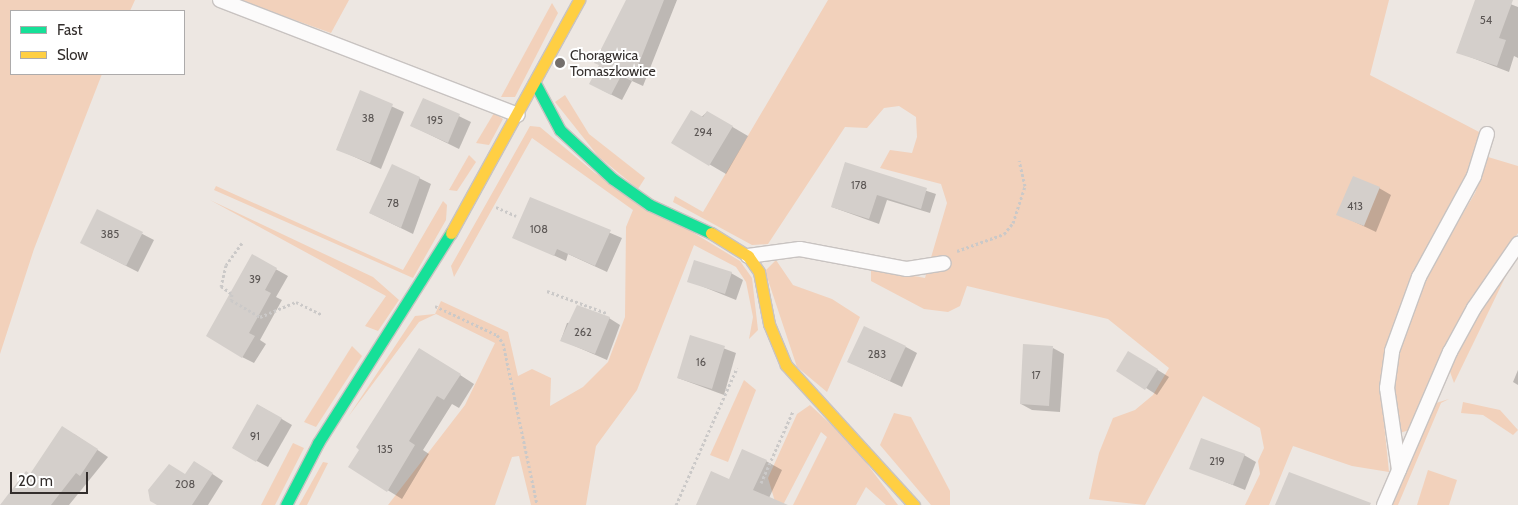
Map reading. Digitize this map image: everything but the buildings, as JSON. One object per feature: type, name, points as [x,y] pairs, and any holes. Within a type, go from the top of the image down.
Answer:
[{"type":"street","points":[[286,505],[318,443],[416,292],[518,115],[579,0]]},
{"type":"street","points":[[536,82],[560,130],[613,179],[650,205],[730,242],[748,256],[759,272],[769,324],[786,365],[861,442],[914,505]]},
{"type":"lane","points":[[220,0],[518,115]]},
{"type":"lane","points":[[1399,470],[1387,388],[1392,351],[1419,277],[1474,176],[1487,134]]},
{"type":"lane","points":[[1384,505],[1450,352],[1474,308],[1518,244]]},
{"type":"lane","points":[[748,256],[800,249],[907,269],[944,264]]},
{"type":"path","points":[[944,264],[961,248],[1004,234],[1014,223],[1025,186],[1019,161]]},
{"type":"path","points":[[494,206],[516,216]]},
{"type":"path","points":[[242,242],[226,265],[221,286],[232,294],[231,300],[260,317],[296,302],[320,314]]},
{"type":"path","points":[[547,291],[606,313]]},
{"type":"path","points":[[416,292],[497,335],[503,343],[537,505]]},
{"type":"path","points":[[676,505],[737,368]]},
{"type":"path","points":[[761,483],[793,411]]},
{"type":"shaded area","points":[[0,0],[135,0],[130,10],[10,10],[10,75],[102,75],[34,249],[0,354]]},
{"type":"shaded area","points":[[239,0],[349,0],[331,33]]},
{"type":"shaded area","points":[[828,0],[1389,0],[1370,75],[1481,133],[1464,185],[1418,263],[1387,345],[1380,384],[1389,472],[1352,466],[1293,446],[1269,505],[1245,505],[1260,474],[1258,461],[1264,448],[1260,428],[1203,396],[1145,505],[1089,499],[1099,453],[1113,418],[1135,410],[1153,395],[1169,368],[1108,319],[967,286],[960,306],[948,312],[924,309],[871,281],[871,268],[925,278],[947,203],[941,184],[880,168],[890,150],[912,153],[917,137],[916,117],[899,106],[884,108],[867,128],[845,127],[768,244],[752,245],[673,202],[675,196],[703,212]]},
{"type":"shaded area","points":[[552,3],[558,13],[515,97],[501,97]]},
{"type":"shaded area","points":[[565,95],[589,134],[645,178],[638,189],[598,156],[555,102]]},
{"type":"shaded area","points":[[494,113],[503,119],[489,145],[476,143]]},
{"type":"shaded area","points":[[530,126],[540,127],[595,173],[740,261],[752,278],[758,330],[749,339],[753,317],[746,282],[736,267],[694,245],[637,390],[596,446],[586,505],[531,505],[519,456],[512,457],[495,505],[388,505],[465,405],[495,343],[436,314],[419,322],[348,417],[415,316],[435,314],[441,301],[508,332],[518,376],[532,369],[551,378],[550,406],[583,387],[608,362],[625,317],[626,227],[633,210],[532,138],[454,277],[451,266]]},
{"type":"shaded area","points":[[469,155],[476,162],[457,191],[449,190]]},
{"type":"shaded area","points":[[1488,157],[1518,166],[1518,233],[1468,308],[1410,430],[1399,433],[1393,387],[1401,337],[1430,270],[1475,193]]},
{"type":"shaded area","points":[[216,186],[403,270],[443,201],[447,205],[446,220],[413,278],[214,190]]},
{"type":"shaded area","points":[[210,200],[373,277],[399,300],[378,331],[365,326],[386,296]]},
{"type":"shaded area","points":[[1516,255],[1454,383],[1449,369],[1469,328]]},
{"type":"shaded area","points":[[776,260],[793,285],[832,299],[860,317],[827,392],[797,367],[765,271]]},
{"type":"shaded area","points":[[352,346],[362,356],[316,427],[304,422]]},
{"type":"shaded area","points":[[744,380],[756,390],[728,462],[710,455]]},
{"type":"shaded area","points":[[1449,399],[1441,403],[1398,505],[1390,505],[1431,410],[1436,403]]},
{"type":"shaded area","points":[[1463,402],[1500,410],[1518,430],[1513,435],[1483,415],[1461,413]]},
{"type":"shaded area","points":[[810,405],[852,444],[898,505],[886,505],[866,487],[856,505],[793,505],[827,437],[821,432],[783,505],[776,505],[768,478],[797,414]]},
{"type":"shaded area","points":[[894,413],[911,417],[950,491],[950,505],[931,505],[880,445]]},
{"type":"shaded area","points":[[293,443],[304,448],[275,505],[261,505]]},
{"type":"shaded area","points":[[323,462],[328,463],[307,505],[299,505]]},
{"type":"shaded area","points":[[1428,470],[1457,480],[1449,505],[1417,505]]},
{"type":"traffic: fast","points":[[535,83],[560,130],[613,179],[650,205],[711,233]]},
{"type":"traffic: fast","points":[[286,505],[318,443],[451,233]]},
{"type":"traffic: slow","points":[[451,233],[579,0]]},
{"type":"traffic: slow","points":[[711,233],[748,256],[759,272],[769,324],[786,365],[914,505]]},
{"type":"place","name":"Chorągwica Tomaszkowice","points":[[560,63]]}]
